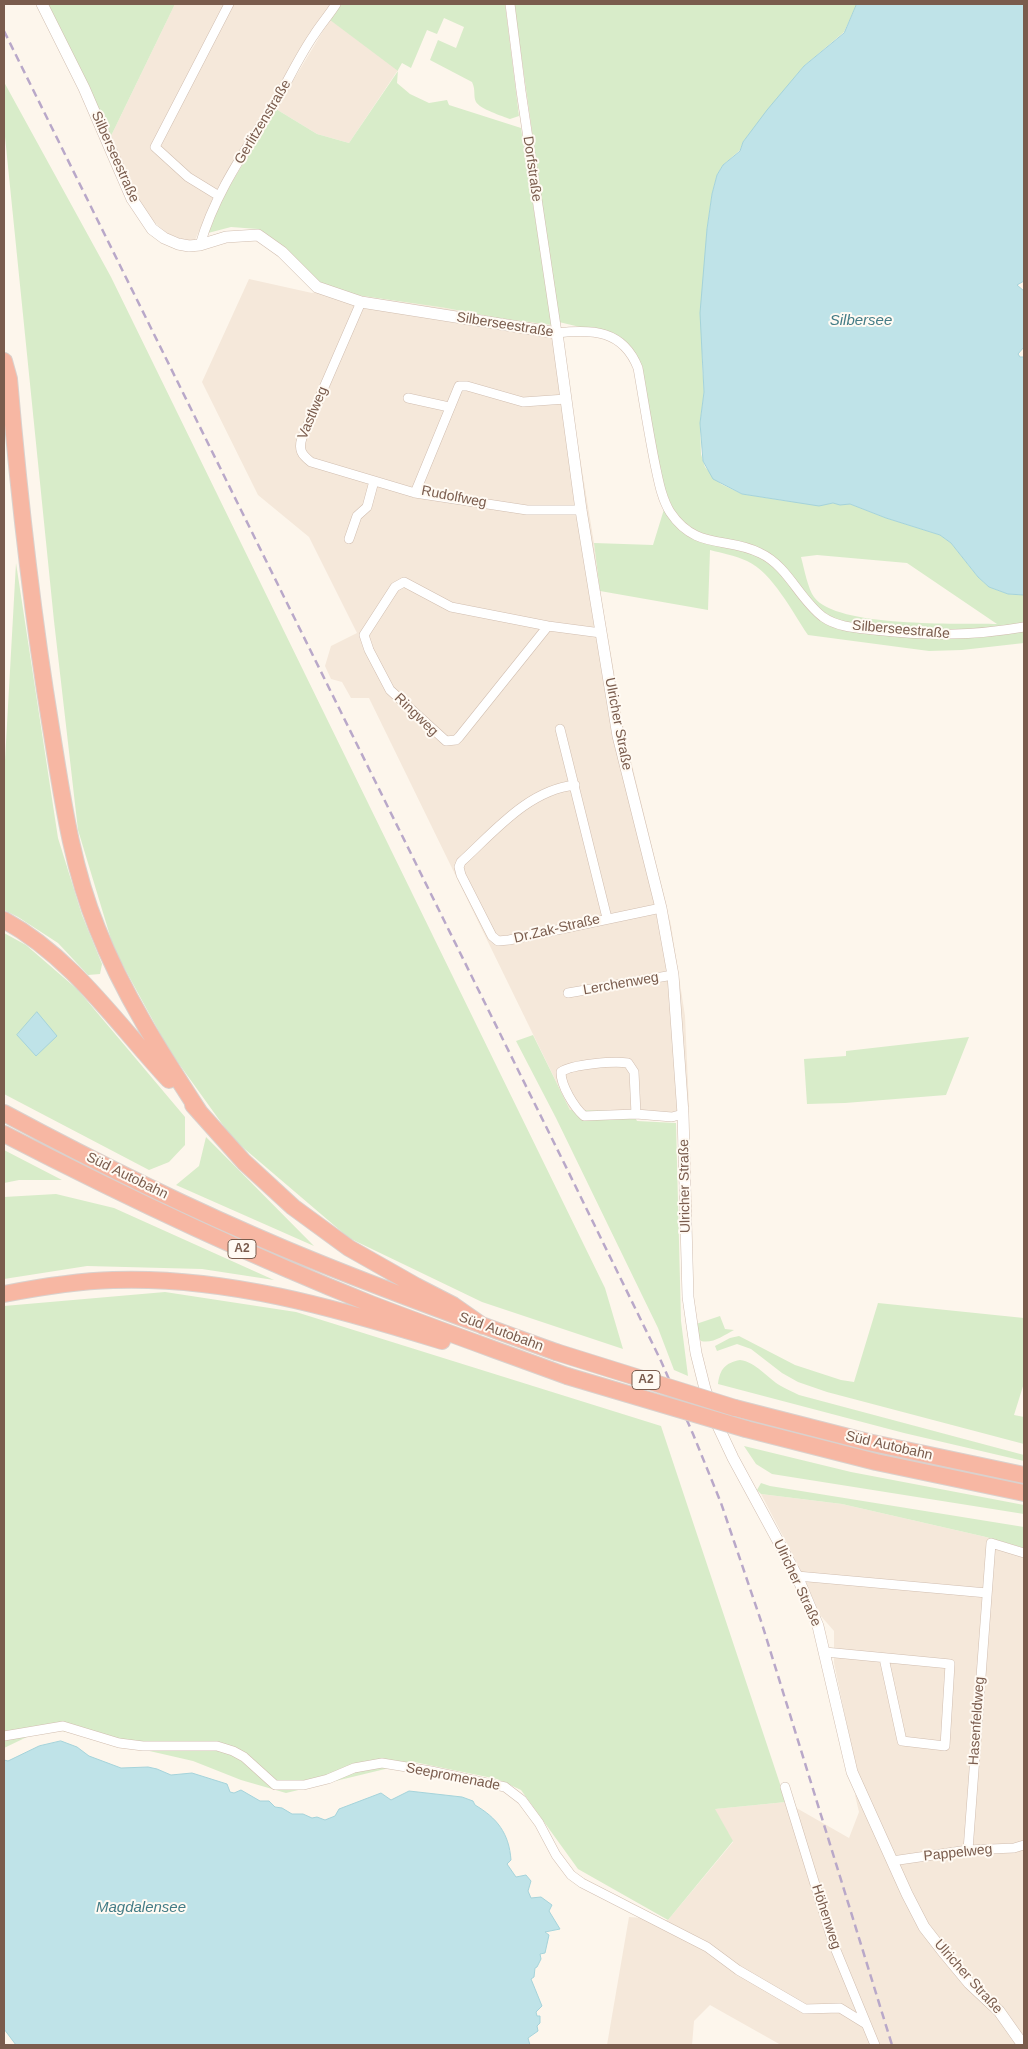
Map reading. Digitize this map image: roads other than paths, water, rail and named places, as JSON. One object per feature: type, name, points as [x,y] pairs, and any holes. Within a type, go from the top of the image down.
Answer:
[{"type":"highway","points":[[4,360],[8,379],[38,648],[63,802],[77,867],[96,927],[126,994],[160,1052],[200,1113]]},
{"type":"highway","points":[[4,921],[31,937],[58,958],[96,995],[149,1059],[244,1162],[293,1207],[349,1248],[453,1305],[483,1326]]},
{"type":"highway","name":"Süd Autobahn","points":[[4,1114],[139,1182],[282,1248],[407,1298],[556,1352],[736,1408],[868,1442],[1024,1475]]},
{"type":"highway","name":"Süd Autobahn","points":[[4,1134],[142,1204],[272,1262],[370,1303],[567,1376],[746,1429],[876,1462],[1024,1493]]},
{"type":"highway","points":[[4,1294],[45,1286],[114,1280],[175,1281],[292,1298],[458,1346],[488,1348]]},
{"type":"street","name":"Silberseestraße","points":[[42,4],[84,88],[132,199],[152,229],[164,238],[178,244],[200,245],[226,237],[258,235],[282,252],[318,287],[361,302],[557,333],[580,331],[598,333],[614,338],[623,344],[634,358],[638,368],[660,487],[669,511],[682,526],[706,540],[760,553],[777,565],[802,596],[825,618],[854,627],[922,635],[974,635],[1024,627]]},
{"type":"street","points":[[218,196],[188,177],[154,147],[229,4]]},
{"type":"street","name":"Gerlitzenstraße","points":[[200,245],[207,220],[218,196],[289,80],[314,34],[329,17],[336,4]]},
{"type":"street","name":"Dorfstraße","points":[[510,4],[557,333]]},
{"type":"street","name":"Vastlweg","points":[[361,302],[300,444],[300,450],[311,462],[416,493]]},
{"type":"street","name":"Ulricher Straße","points":[[557,333],[581,510],[618,736],[661,908],[673,975],[683,1114],[687,1271],[696,1353],[705,1389],[733,1458],[797,1576],[818,1626],[852,1772],[892,1861],[924,1927],[969,1983],[999,2011],[1023,2045]]},
{"type":"street","name":"Rudolfweg","points":[[566,399],[523,402],[467,386],[459,386],[416,493],[527,510],[581,510]]},
{"type":"street","points":[[408,398],[449,407]]},
{"type":"street","points":[[349,539],[357,516],[367,507],[374,481]]},
{"type":"street","name":"Ringweg","points":[[548,626],[459,737],[446,742],[390,690],[369,650],[364,635],[395,587],[404,582],[451,607],[548,626],[600,633]]},
{"type":"street","name":"Dr.Zak-Straße","points":[[560,729],[607,918]]},
{"type":"street","name":"Dr.Zak-Straße","points":[[575,785],[548,790],[526,804],[460,862],[459,868],[492,936],[498,941],[524,937],[661,908]]},
{"type":"street","name":"Lerchenweg","points":[[568,993],[673,975]]},
{"type":"street","points":[[636,1114],[634,1072],[628,1063],[567,1068],[561,1072],[579,1112],[584,1116],[636,1114],[672,1117],[683,1114]]},
{"type":"street","name":"Hasenfeldweg","points":[[968,1850],[991,1543],[1024,1553]]},
{"type":"street","points":[[797,1576],[987,1593]]},
{"type":"street","points":[[825,1652],[950,1664],[946,1746],[902,1741],[884,1658]]},
{"type":"street","name":"Seepromenade","points":[[4,1736],[63,1726],[119,1743],[143,1746],[178,1747],[200,1744],[217,1746],[244,1757],[275,1785],[304,1785],[328,1780],[354,1768],[382,1764],[431,1771],[505,1786],[522,1800],[539,1823],[556,1855],[571,1875],[582,1883],[707,1947],[738,1970],[805,2009],[840,2008],[866,2024]]},
{"type":"street","name":"Höhenweg","points":[[785,1787],[834,1943],[874,2045]]},
{"type":"street","name":"Pappelweg","points":[[892,1861],[968,1850],[1014,1848],[1024,1845]]},
{"type":"water","name":"Silbersee","points":[[857,4],[1024,4],[1024,281],[1017,285],[1024,291],[1024,347],[1018,354],[1020,357],[1024,357],[1024,595],[1008,594],[989,587],[978,577],[951,543],[940,535],[886,518],[850,504],[840,505],[833,503],[819,506],[742,494],[713,479],[703,461],[700,423],[704,392],[700,313],[707,229],[717,175],[723,165],[740,151],[743,142],[767,110],[804,66],[844,33]]},
{"type":"water","points":[[37,1012],[57,1036],[36,1056],[17,1035]]},
{"type":"water","name":"Magdalensee","points":[[61,1741],[77,1747],[89,1756],[121,1768],[148,1767],[171,1775],[192,1773],[227,1784],[230,1792],[234,1793],[241,1790],[260,1801],[269,1801],[275,1807],[282,1808],[292,1814],[303,1814],[325,1820],[335,1816],[339,1809],[381,1793],[391,1800],[409,1791],[462,1797],[473,1801],[475,1805],[490,1815],[501,1827],[510,1850],[511,1860],[507,1864],[516,1877],[526,1875],[531,1881],[528,1891],[531,1898],[541,1897],[552,1905],[549,1911],[560,1929],[545,1932],[549,1935],[545,1953],[540,1954],[541,1959],[535,1968],[534,1977],[531,1979],[542,2006],[536,2012],[537,2016],[540,2016],[540,2023],[537,2026],[538,2031],[528,2038],[530,2045],[16,2045],[4,2029],[4,1760],[8,1761],[39,1746]]},
{"type":"railway","points":[[4,31],[661,1361],[721,1503],[762,1624],[892,2045]]}]
